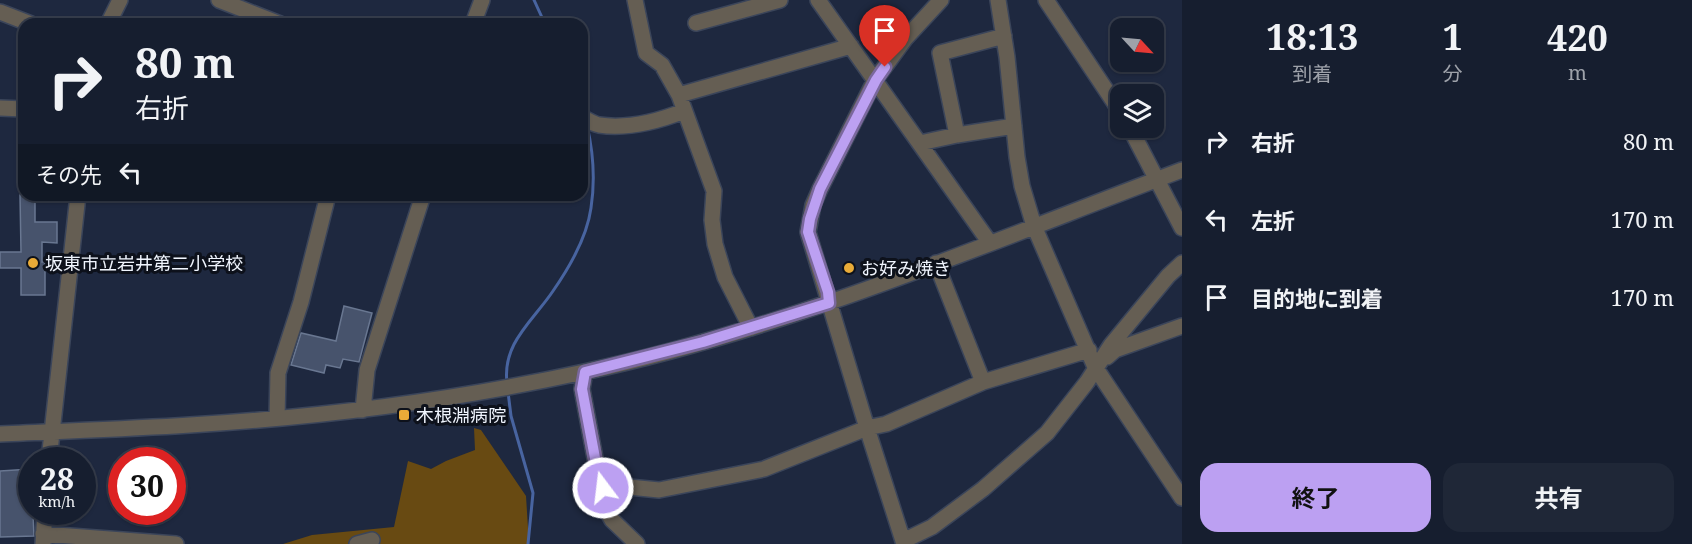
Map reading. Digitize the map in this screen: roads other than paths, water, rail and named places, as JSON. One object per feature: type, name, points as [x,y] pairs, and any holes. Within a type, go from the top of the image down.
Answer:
[{"type":"street","points":[[111,18],[120,0]]},
{"type":"street","points":[[219,0],[265,18]]},
{"type":"street","points":[[475,18],[482,0]]},
{"type":"street","points":[[635,0],[646,53],[662,65],[679,95],[714,191],[712,220],[715,244],[725,277],[751,328]]},
{"type":"street","points":[[696,23],[780,0]]},
{"type":"street","points":[[819,0],[990,243]]},
{"type":"street","points":[[941,0],[904,39],[876,80],[820,189],[808,232],[903,543],[932,527],[983,489],[1047,433],[1087,382],[1095,367],[1153,294],[1182,262]]},
{"type":"street","points":[[998,0],[1022,186],[1034,226],[1095,367],[1182,498]]},
{"type":"street","points":[[1046,0],[1110,96]]},
{"type":"street","points":[[0,12],[18,19]]},
{"type":"street","points":[[957,135],[940,53],[1004,36]]},
{"type":"street","points":[[679,95],[851,46]]},
{"type":"street","points":[[0,108],[18,109]]},
{"type":"street","points":[[588,120],[598,125],[627,125],[650,122],[684,111]]},
{"type":"street","points":[[920,143],[1014,126]]},
{"type":"street","points":[[1135,138],[1182,228]]},
{"type":"street","points":[[0,434],[190,425],[363,410],[585,372],[751,328],[829,303],[1182,170]]},
{"type":"street","points":[[50,447],[77,201]]},
{"type":"street","points":[[277,418],[278,373],[301,302],[326,201]]},
{"type":"street","points":[[363,410],[367,370],[421,201]]},
{"type":"street","points":[[936,263],[983,382]]},
{"type":"street","points":[[1095,367],[1115,350],[1182,326]]},
{"type":"street","points":[[598,474],[613,476],[629,487],[659,490],[764,469],[867,428],[886,424],[983,382],[1089,350]]},
{"type":"street","points":[[585,372],[582,389],[608,513],[612,520],[637,544]]},
{"type":"street","points":[[43,539],[176,544]]},
{"type":"waterway","points":[[534,0],[542,18]]},
{"type":"waterway","points":[[507,383],[509,356],[514,344],[565,272],[586,230],[591,208],[593,177],[588,130]]},
{"type":"waterway","points":[[508,392],[511,416],[533,493],[528,544]]},
{"type":"place","name":"坂東市立岩井第二小学校","points":[[33,263]]},
{"type":"place","name":"お好み焼き","points":[[849,268]]},
{"type":"place","name":"木根淵病院","points":[[404,415]]}]
